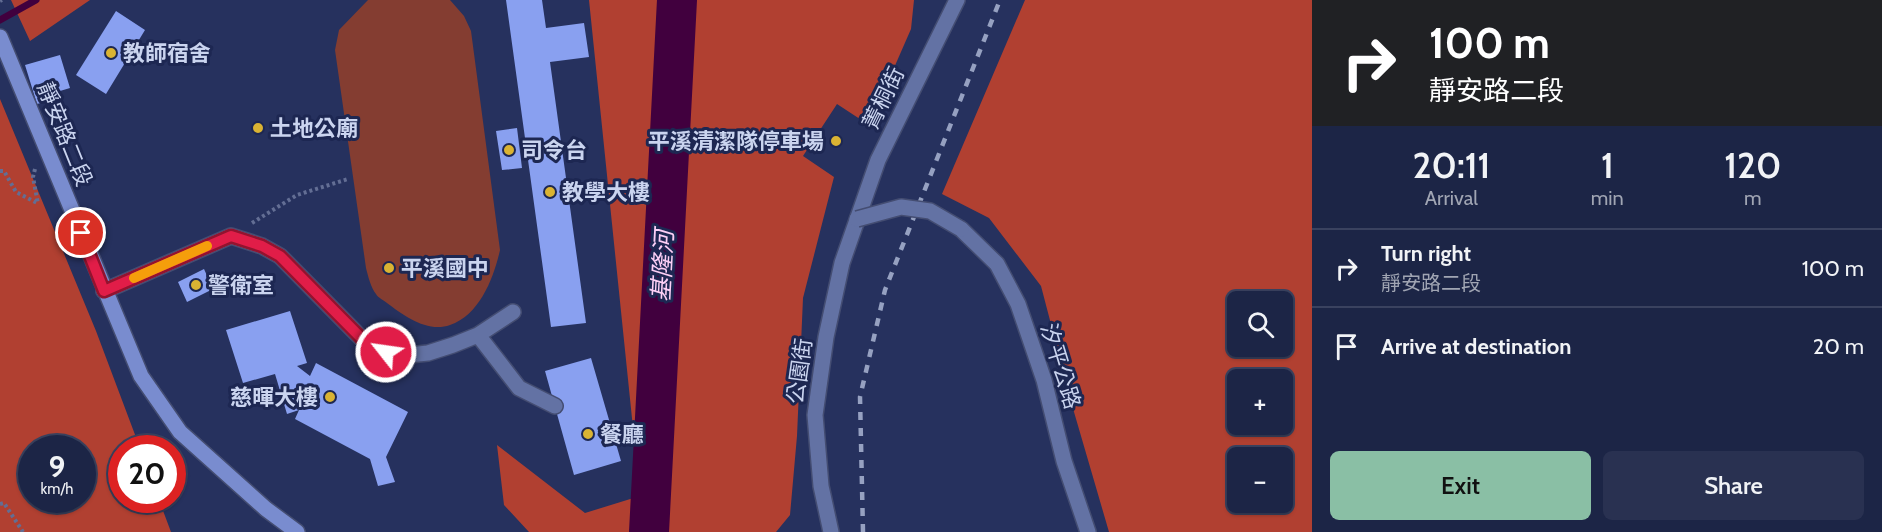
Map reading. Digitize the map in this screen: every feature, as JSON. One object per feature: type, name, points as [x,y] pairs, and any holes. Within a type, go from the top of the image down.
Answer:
[{"type":"main road","name":"靜安路二段","points":[[0,37],[141,376],[180,432],[266,510],[297,532]]},
{"type":"street","name":"菁桐街","points":[[857,219],[878,160],[957,0]]},
{"type":"street","name":"汐平公路","points":[[857,219],[900,207],[930,211],[961,230],[997,264],[1018,304],[1044,380],[1064,460],[1088,532]]},
{"type":"street","name":"公園街","points":[[831,532],[821,486],[815,415],[842,264],[857,219]]},
{"type":"street","points":[[104,291],[231,236],[262,246],[280,256],[371,348],[399,356],[428,353],[478,335],[513,312]]},
{"type":"street","points":[[478,335],[519,388],[555,406]]},
{"type":"path","points":[[0,171],[4,171],[16,192],[38,204]]},
{"type":"path","points":[[231,236],[297,195],[348,179]]},
{"type":"path","points":[[0,504],[4,503],[24,532]]},
{"type":"shaded area","points":[[11,0],[90,0],[30,41]]},
{"type":"shaded area","points":[[368,0],[450,0],[464,16],[471,31],[500,250],[494,272],[477,304],[461,320],[442,327],[425,325],[401,313],[377,295],[367,271],[335,50],[339,30]]},
{"type":"shaded area","points":[[589,0],[914,0],[911,29],[869,125],[837,104],[803,156],[834,177],[803,298],[797,436],[790,515],[776,532],[667,532],[662,520],[630,529],[629,532],[529,532],[504,505],[497,445],[585,513],[640,496]]},
{"type":"shaded area","points":[[1025,0],[1312,0],[1312,532],[1109,532],[1041,286],[989,218],[942,194]]},
{"type":"shaded area","points":[[0,99],[96,331],[135,435],[108,435],[108,513],[164,513],[171,532],[0,532]]},
{"type":"building","name":"教學大樓","points":[[506,0],[542,0],[546,28],[584,23],[589,57],[550,62],[586,323],[551,327]]},
{"type":"building","name":"教師宿舍","points":[[116,11],[145,30],[106,94],[76,75]]},
{"type":"building","name":"教師宿舍","points":[[60,55],[70,88],[50,94],[52,100],[37,104],[25,65]]},
{"type":"building","name":"司令台","points":[[517,128],[522,168],[502,170],[496,131]]},
{"type":"building","name":"警衛室","points":[[204,269],[213,289],[187,302],[178,282]]},
{"type":"building","name":"慈暉大樓","points":[[290,311],[307,363],[297,366],[310,376],[316,363],[408,412],[386,457],[395,482],[378,486],[370,459],[295,419],[299,410],[287,414],[275,374],[243,383],[226,330]]},
{"type":"building","name":"餐廳","points":[[591,358],[621,461],[574,475],[545,371]]},
{"type":"waterway","points":[[0,20],[36,0]]},
{"type":"waterway","name":"基隆河","points":[[649,532],[677,0]]},
{"type":"railway","points":[[863,532],[860,397],[885,290],[1000,0]]},
{"type":"slow traffic","points":[[134,278],[207,246]]},
{"type":"place","name":"教師宿舍","points":[[111,53]]},
{"type":"place","name":"土地公廟","points":[[258,128]]},
{"type":"place","name":"平溪清潔隊停車場","points":[[836,141]]},
{"type":"place","name":"司令台","points":[[509,150]]},
{"type":"place","name":"教學大樓","points":[[550,192]]},
{"type":"place","name":"平溪國中","points":[[389,268]]},
{"type":"place","name":"警衛室","points":[[196,285]]},
{"type":"place","name":"慈暉大樓","points":[[330,397]]},
{"type":"place","name":"餐廳","points":[[588,434]]},
{"type":"route","points":[[81,233],[104,291],[231,236],[262,246],[280,256],[297,271],[371,348],[386,352]]}]
